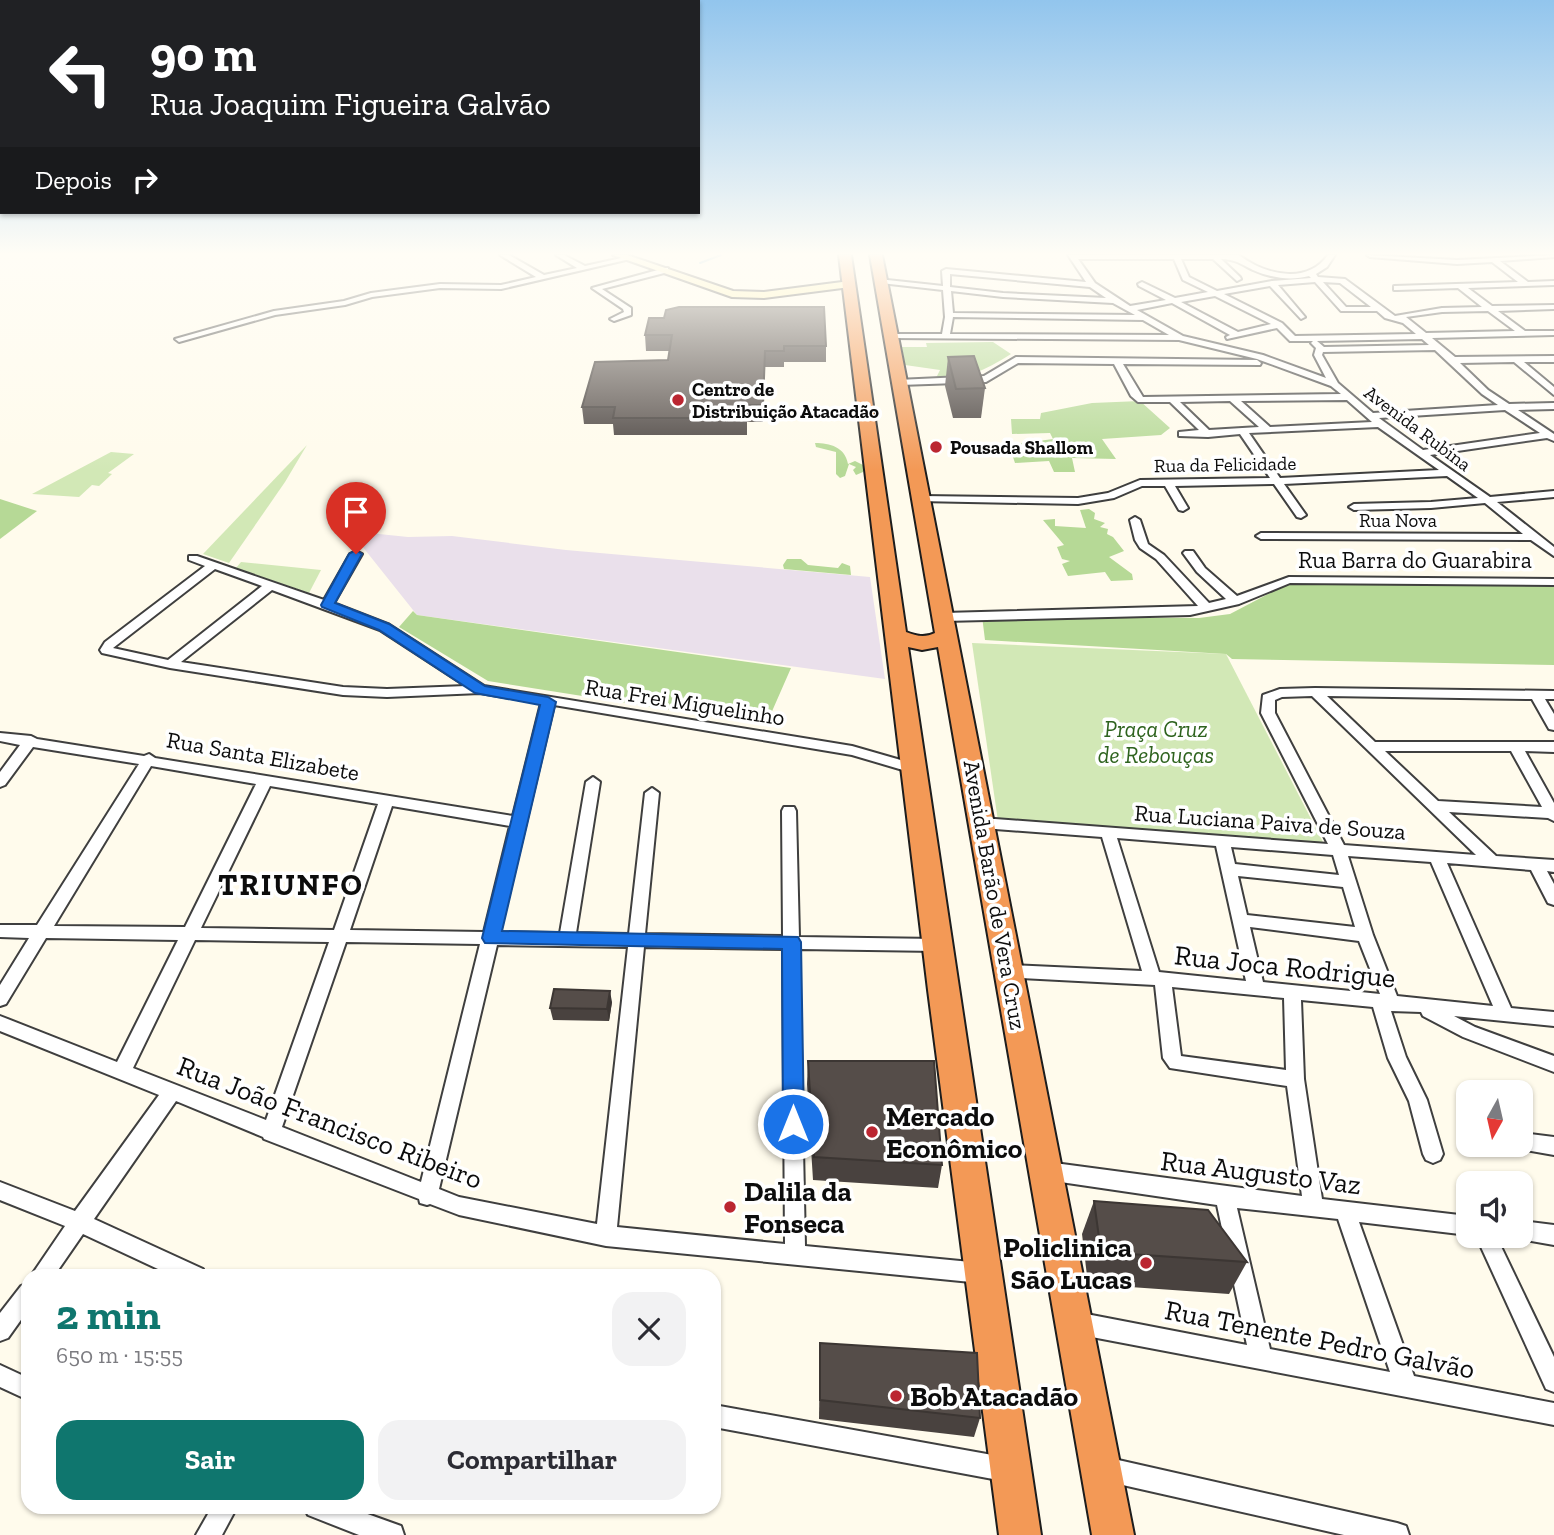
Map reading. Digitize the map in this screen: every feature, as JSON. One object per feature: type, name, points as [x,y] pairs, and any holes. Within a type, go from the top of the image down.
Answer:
[{"type":"highway","points":[[855,327],[937,945],[1020,1535]]},
{"type":"highway","points":[[855,330],[858,327]]},
{"type":"highway","points":[[884,327],[892,333]]},
{"type":"highway","name":"Avenida Barão de Vera Cruz","points":[[891,327],[1114,1535]]},
{"type":"highway","points":[[896,635],[921,643],[935,642],[946,625]]},
{"type":"street","points":[[179,339],[224,327]]},
{"type":"street","points":[[946,335],[949,327]]},
{"type":"street","points":[[1017,327],[1021,336]]},
{"type":"street","name":"Avenida Rubina","points":[[1161,327],[1181,338],[1278,363],[1334,384],[1380,424],[1489,501],[1554,553]]},
{"type":"street","points":[[1221,327],[1237,335]]},
{"type":"street","points":[[1202,344],[1272,327]]},
{"type":"street","points":[[1281,327],[1293,339],[1554,333]]},
{"type":"street","points":[[1410,327],[1453,359],[1485,392],[1550,437]]},
{"type":"street","points":[[1514,327],[1524,334]]},
{"type":"street","points":[[892,333],[1181,338]]},
{"type":"street","points":[[1310,338],[1319,350],[1318,355],[1334,384]]},
{"type":"street","points":[[1319,350],[1435,347]]},
{"type":"street","points":[[1453,359],[1554,359]]},
{"type":"street","points":[[1517,359],[1554,392]]},
{"type":"street","points":[[900,382],[986,379],[1016,360],[1278,363]]},
{"type":"street","points":[[1117,361],[1138,398],[1173,400],[1348,397]]},
{"type":"street","points":[[1233,399],[1269,431]]},
{"type":"street","points":[[1173,400],[1208,434]]},
{"type":"street","points":[[1370,416],[1506,407],[1554,407]]},
{"type":"street","points":[[1182,434],[1244,433],[1380,424]]},
{"type":"street","points":[[1244,433],[1301,515]]},
{"type":"street","points":[[1421,453],[1550,437]]},
{"type":"street","name":"Rua da Felicidade","points":[[922,499],[1091,500],[1110,496],[1134,484],[1167,481],[1278,481],[1448,473]]},
{"type":"street","points":[[1167,481],[1183,508]]},
{"type":"street","points":[[1354,507],[1489,501],[1554,494]]},
{"type":"street","points":[[1135,520],[1144,547],[1160,556],[1207,608]]},
{"type":"street","name":"Rua Nova","points":[[1261,536],[1536,537]]},
{"type":"street","points":[[1189,553],[1201,570],[1235,601]]},
{"type":"street","points":[[327,605],[356,554]]},
{"type":"street","points":[[193,558],[272,584],[384,627],[480,689]]},
{"type":"street","name":"Rua Frei Miguelinho","points":[[213,565],[106,649],[116,654],[170,664],[343,691],[387,693],[480,689],[852,751],[914,768]]},
{"type":"street","name":"Rua Barra do Guarabira","points":[[946,625],[1207,608],[1235,601],[1289,580],[1554,582]]},
{"type":"street","points":[[170,664],[272,584]]},
{"type":"street","points":[[1315,692],[1493,862]]},
{"type":"street","points":[[1433,1154],[1418,1100],[1397,1058],[1386,1004],[1339,850],[1268,713],[1268,698],[1280,693],[1315,692],[1554,695]]},
{"type":"street","points":[[1536,694],[1554,726]]},
{"type":"street","points":[[428,1196],[548,702]]},
{"type":"street","name":"Rua Santa Elizabete","points":[[0,737],[519,822]]},
{"type":"street","points":[[0,782],[31,740]]},
{"type":"street","points":[[1373,746],[1554,747]]},
{"type":"street","points":[[1515,746],[1553,814]]},
{"type":"street","points":[[0,999],[149,760]]},
{"type":"street","points":[[122,1071],[191,936],[266,779]]},
{"type":"street","points":[[567,940],[593,782]]},
{"type":"street","points":[[606,1236],[652,793]]},
{"type":"street","points":[[271,1133],[387,800]]},
{"type":"street","points":[[1436,806],[1553,814]]},
{"type":"street","points":[[789,811],[795,1255]]},
{"type":"street","name":"Rua Luciana Paiva de Souza","points":[[982,823],[1554,866]]},
{"type":"street","points":[[1108,832],[1158,979],[1172,1058],[1176,1063],[1185,1065],[1295,1079]]},
{"type":"street","points":[[1222,841],[1256,989]]},
{"type":"street","points":[[1437,858],[1506,1015]]},
{"type":"street","points":[[1536,865],[1554,899]]},
{"type":"street","points":[[1228,869],[1347,882]]},
{"type":"street","points":[[1240,920],[1365,935]]},
{"type":"street","points":[[0,932],[937,945]]},
{"type":"street","name":"Rua Joca Rodrigue","points":[[1009,972],[1158,979],[1554,1019]]},
{"type":"street","points":[[1292,993],[1295,1079],[1313,1207]]},
{"type":"street","points":[[1422,1007],[1469,1032],[1554,1064]]},
{"type":"street","name":"Rua João Francisco Ribeiro","points":[[0,1023],[458,1206],[606,1236],[983,1273]]},
{"type":"street","points":[[46,1269],[172,1092]]},
{"type":"street","points":[[1533,1143],[1554,1146]]},
{"type":"street","name":"Rua Augusto Vaz","points":[[1047,1171],[1225,1197],[1456,1224]]},
{"type":"street","points":[[0,1191],[80,1223],[180,1269]]},
{"type":"street","points":[[1225,1197],[1261,1359]]},
{"type":"street","points":[[1345,1211],[1406,1386]]},
{"type":"street","points":[[1533,1232],[1554,1235]]},
{"type":"street","points":[[1492,1248],[1554,1381]]},
{"type":"street","points":[[0,1330],[21,1302]]},
{"type":"street","name":"Rua Tenente Pedro Galvão","points":[[1076,1323],[1554,1414]]},
{"type":"street","points":[[0,1376],[21,1386]]},
{"type":"street","points":[[721,1417],[1010,1471]]},
{"type":"street","points":[[1101,1468],[1397,1535]]},
{"type":"street","points":[[208,1535],[221,1514]]},
{"type":"street","points":[[335,1514],[392,1535]]},
{"type":"shaded area","points":[[350,531],[408,537],[452,536],[566,550],[870,577],[885,679],[417,615]]},
{"type":"green space","points":[[993,342],[1011,354],[967,375],[936,378],[940,370],[905,365],[902,347],[927,347],[926,343]]},
{"type":"green space","points":[[1140,401],[1170,428],[1161,435],[1102,439],[1116,459],[1072,458],[1075,472],[1054,472],[1049,461],[1015,463],[1009,445],[1053,439],[1050,433],[1012,434],[1011,419],[1040,419],[1041,413],[1092,403]]},
{"type":"green space","points":[[815,443],[836,447],[844,454],[848,464],[855,461],[863,465],[863,472],[856,475],[853,470],[856,467],[849,464],[845,476],[840,478],[836,474],[836,452],[816,447]]},
{"type":"green space","points":[[307,445],[229,563],[203,554]]},
{"type":"green space","points":[[111,452],[134,454],[108,473],[112,474],[99,486],[92,485],[79,497],[32,494]]},
{"type":"green space","points":[[0,499],[37,511],[0,539]]},
{"type":"green space","points":[[1089,509],[1095,513],[1094,519],[1105,523],[1100,527],[1108,529],[1107,534],[1113,537],[1124,551],[1109,557],[1132,574],[1133,580],[1111,581],[1105,572],[1068,576],[1062,564],[1070,561],[1062,559],[1057,547],[1064,545],[1043,520],[1055,519],[1055,526],[1086,528],[1080,510]]},
{"type":"green space","points":[[787,559],[801,559],[808,565],[838,568],[842,563],[850,566],[851,575],[784,569],[783,565]]},
{"type":"green space","points":[[241,562],[321,570],[309,593],[236,568]]},
{"type":"green space","points":[[1289,583],[1554,584],[1554,665],[1232,659],[1226,654],[985,640],[982,616],[1199,618],[1230,614]]},
{"type":"green space","points":[[413,611],[417,615],[791,668],[766,725],[488,681],[399,627]]},
{"type":"green space","name":"Praça Cruz de Rebouças","points":[[972,643],[1226,654],[1325,846],[998,821]]},
{"type":"building","points":[[647,327],[825,327],[826,346],[784,346],[784,351],[765,351],[763,405],[747,405],[746,418],[613,418],[615,407],[582,407],[595,362],[668,360],[672,335],[645,335]]},
{"type":"building","points":[[974,356],[985,388],[956,389],[948,357]]},
{"type":"building","points":[[554,989],[610,991],[607,1009],[550,1008]]},
{"type":"building","name":"Mercado Econômico","points":[[808,1061],[934,1061],[942,1165],[814,1157]]},
{"type":"building","points":[[1094,1201],[1208,1210],[1247,1262],[1101,1252]]},
{"type":"building","name":"Bob Atacadão","points":[[820,1343],[977,1353],[980,1418],[820,1400]]},
{"type":"place","name":"Centro de Distribuição Atacadão","points":[[678,400]]},
{"type":"place","name":"Pousada Shallom","points":[[936,447]]},
{"type":"place","name":"Mercado Econômico","points":[[872,1132]]},
{"type":"place","name":"Dalila da Fonseca","points":[[730,1207]]},
{"type":"place","name":"Policlinica São Lucas","points":[[1146,1263]]},
{"type":"place","name":"Bob Atacadão","points":[[896,1396]]},
{"type":"district","name":"TRIUNFO","points":[[291,885]]},
{"type":"route","points":[[356,554],[327,605],[384,627],[480,689],[548,702],[491,938],[792,942],[793,1124]]}]
